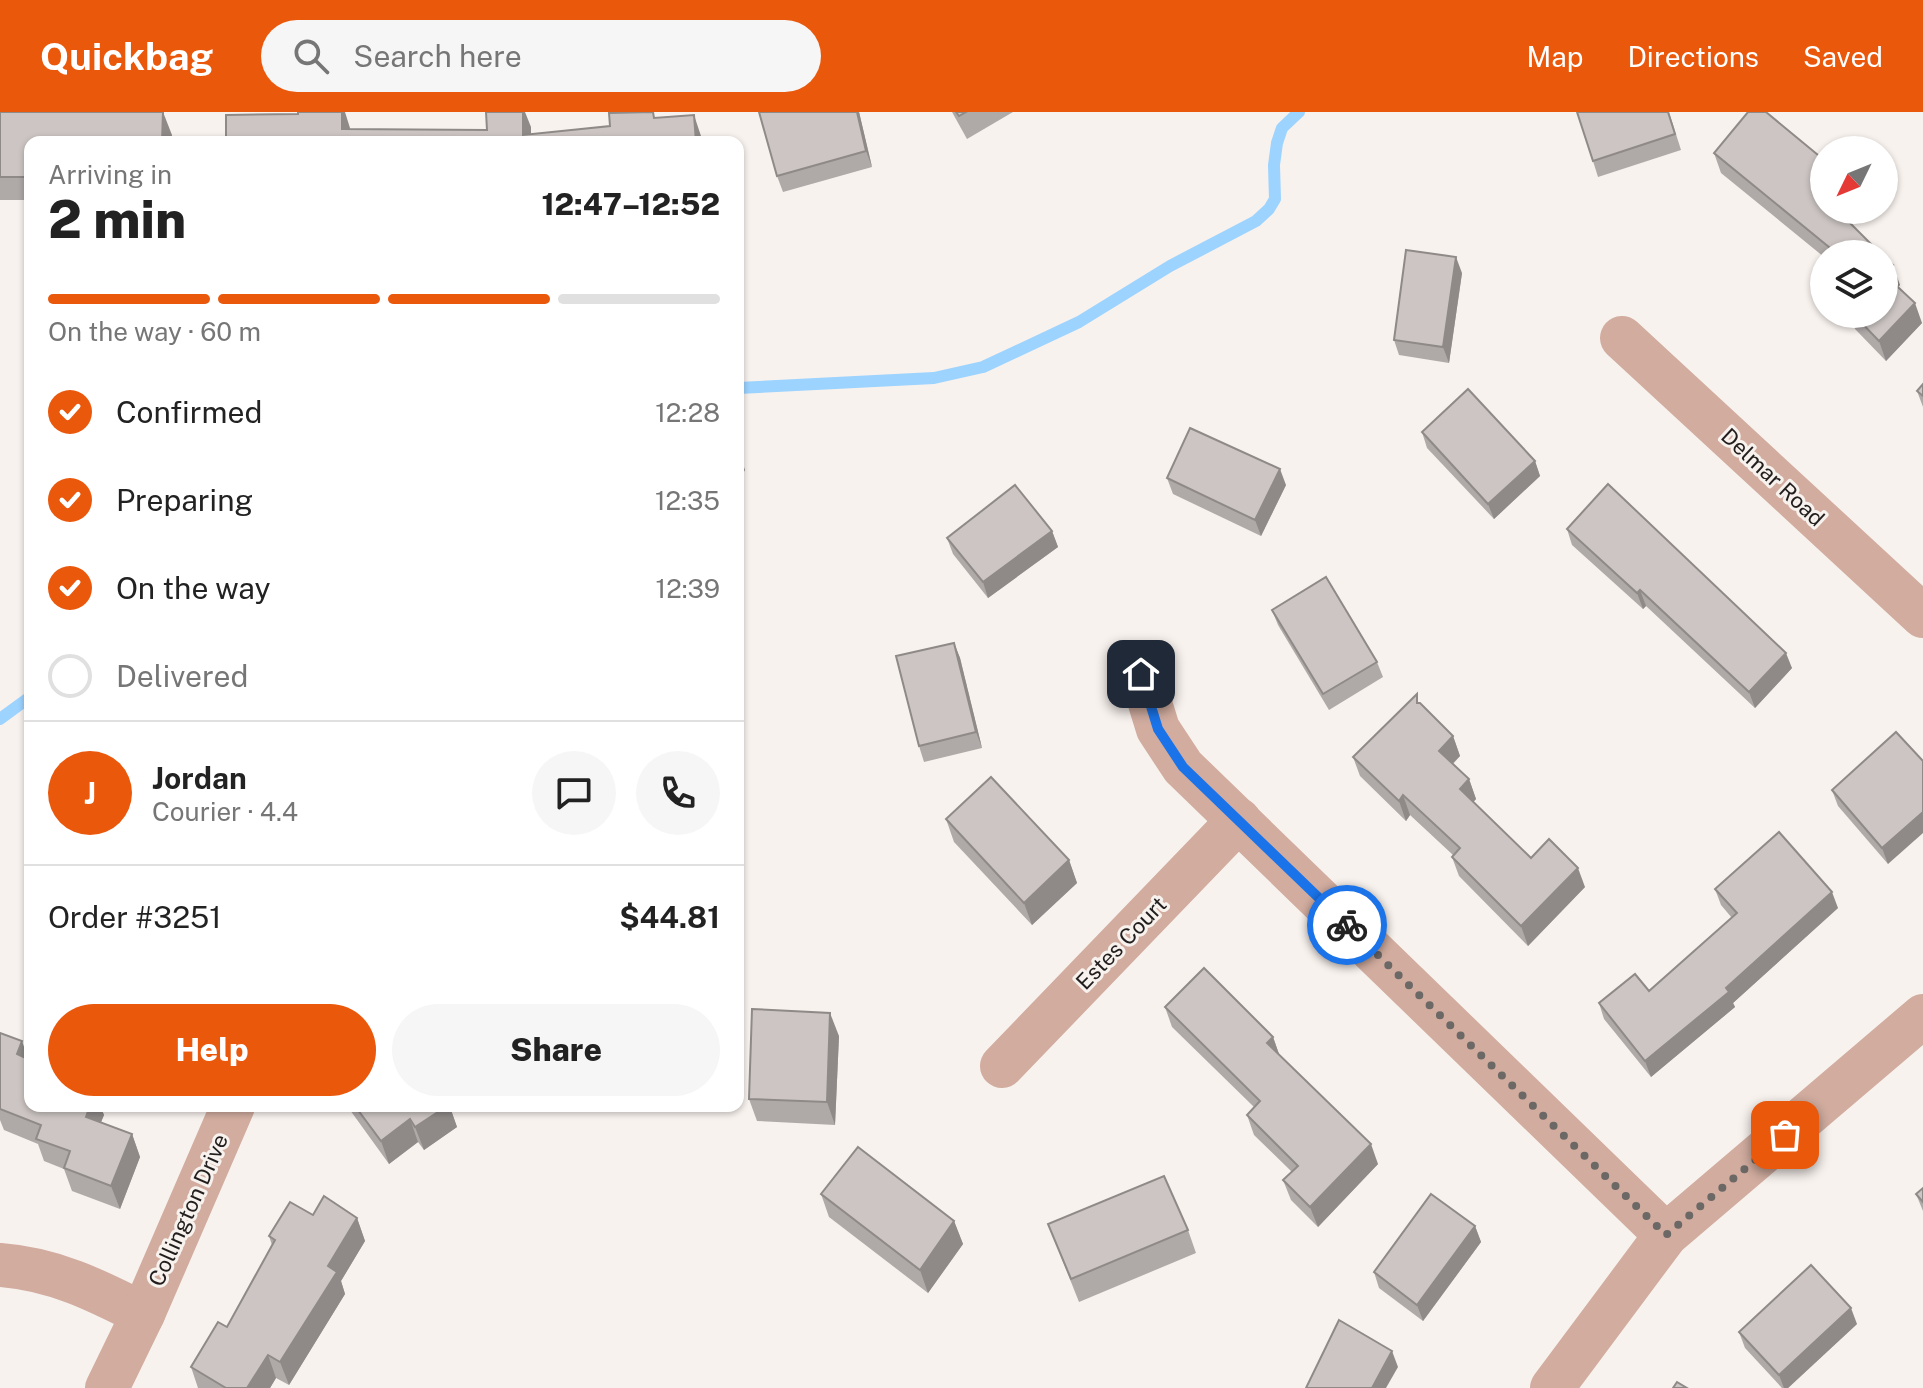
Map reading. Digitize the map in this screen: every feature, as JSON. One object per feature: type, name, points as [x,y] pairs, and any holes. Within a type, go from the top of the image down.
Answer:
[{"type":"street","name":"Delmar Road","points":[[1622,338],[1923,616]]},
{"type":"street","points":[[1141,674],[1158,729],[1183,767],[1666,1235]]},
{"type":"street","name":"Estes Court","points":[[1002,1066],[1239,820]]},
{"type":"street","points":[[1552,1388],[1666,1235],[1923,1016]]},
{"type":"street","name":"Collington Drive","points":[[107,1388],[143,1314],[230,1112]]},
{"type":"street","name":"Collington Drive","points":[[0,1265],[21,1267],[86,1285],[143,1314]]},
{"type":"building","points":[[0,112],[163,112],[162,136],[24,136],[24,177],[0,177]]},
{"type":"building","points":[[342,112],[342,129],[487,130],[486,112],[523,112],[523,135],[610,126],[609,113],[653,112],[654,118],[694,115],[696,136],[226,136],[226,115]]},
{"type":"building","points":[[759,112],[857,112],[866,151],[777,176]]},
{"type":"building","points":[[1577,112],[1668,112],[1675,134],[1593,161]]},
{"type":"building","points":[[1748,112],[1766,112],[1810,148],[1810,224],[1851,224],[1867,240],[1820,240],[1714,153]]},
{"type":"building","points":[[1406,250],[1456,257],[1443,347],[1394,340]]},
{"type":"building","points":[[1898,287],[1915,303],[1898,321]]},
{"type":"building","points":[[1866,328],[1891,328],[1879,341]]},
{"type":"building","points":[[1468,389],[1535,461],[1488,504],[1422,432]]},
{"type":"building","points":[[1190,428],[1280,469],[1255,520],[1167,478]]},
{"type":"building","points":[[1608,484],[1786,653],[1749,692],[1640,590],[1637,593],[1567,529]]},
{"type":"building","points":[[1015,485],[1052,531],[983,582],[947,538]]},
{"type":"building","points":[[1326,577],[1377,662],[1323,694],[1272,610]]},
{"type":"building","points":[[954,643],[976,732],[919,746],[896,656]]},
{"type":"building","points":[[1417,694],[1417,703],[1453,736],[1439,751],[1469,779],[1460,789],[1531,858],[1549,839],[1578,868],[1521,926],[1452,857],[1460,848],[1403,795],[1399,801],[1353,757]]},
{"type":"building","points":[[1896,732],[1923,761],[1923,812],[1882,848],[1832,790]]},
{"type":"building","points":[[991,777],[1069,860],[1024,903],[946,819]]},
{"type":"building","points":[[1779,832],[1832,892],[1726,988],[1729,992],[1645,1061],[1599,1003],[1635,974],[1649,991],[1737,913],[1715,889]]},
{"type":"building","points":[[1204,968],[1273,1037],[1267,1043],[1371,1144],[1310,1207],[1283,1180],[1298,1166],[1247,1115],[1260,1101],[1165,1007]]},
{"type":"building","points":[[752,1009],[830,1013],[827,1102],[749,1099]]},
{"type":"building","points":[[0,1033],[22,1041],[17,1054],[24,1057],[24,1112],[88,1112],[86,1117],[132,1134],[111,1186],[64,1168],[70,1151],[36,1139],[41,1125],[0,1109]]},
{"type":"building","points":[[359,1112],[438,1112],[415,1127],[410,1119],[381,1141]]},
{"type":"building","points":[[858,1147],[954,1221],[920,1270],[821,1194]]},
{"type":"building","points":[[1164,1176],[1188,1230],[1071,1279],[1048,1224]]},
{"type":"building","points":[[1923,1188],[1923,1202],[1916,1194]]},
{"type":"building","points":[[1431,1194],[1475,1226],[1417,1305],[1374,1272]]},
{"type":"building","points":[[324,1196],[357,1218],[328,1266],[337,1272],[280,1362],[268,1355],[247,1388],[226,1388],[191,1367],[218,1322],[227,1327],[275,1240],[269,1236],[290,1202],[313,1215]]},
{"type":"building","points":[[1811,1265],[1851,1308],[1779,1375],[1739,1332]]},
{"type":"building","points":[[1339,1320],[1392,1351],[1372,1388],[1306,1388]]},
{"type":"building","points":[[1677,1382],[1687,1388],[1673,1388]]},
{"type":"waterway","points":[[744,388],[934,378],[983,367],[1079,322],[1170,266],[1256,221],[1269,209],[1275,199],[1277,143],[1282,128],[1299,112]]},
{"type":"waterway","points":[[0,719],[24,701]]},
{"type":"way so far","points":[[1347,925],[1666,1235],[1785,1135]]},
{"type":"route","points":[[1141,674],[1158,729],[1183,767],[1347,925]]}]
